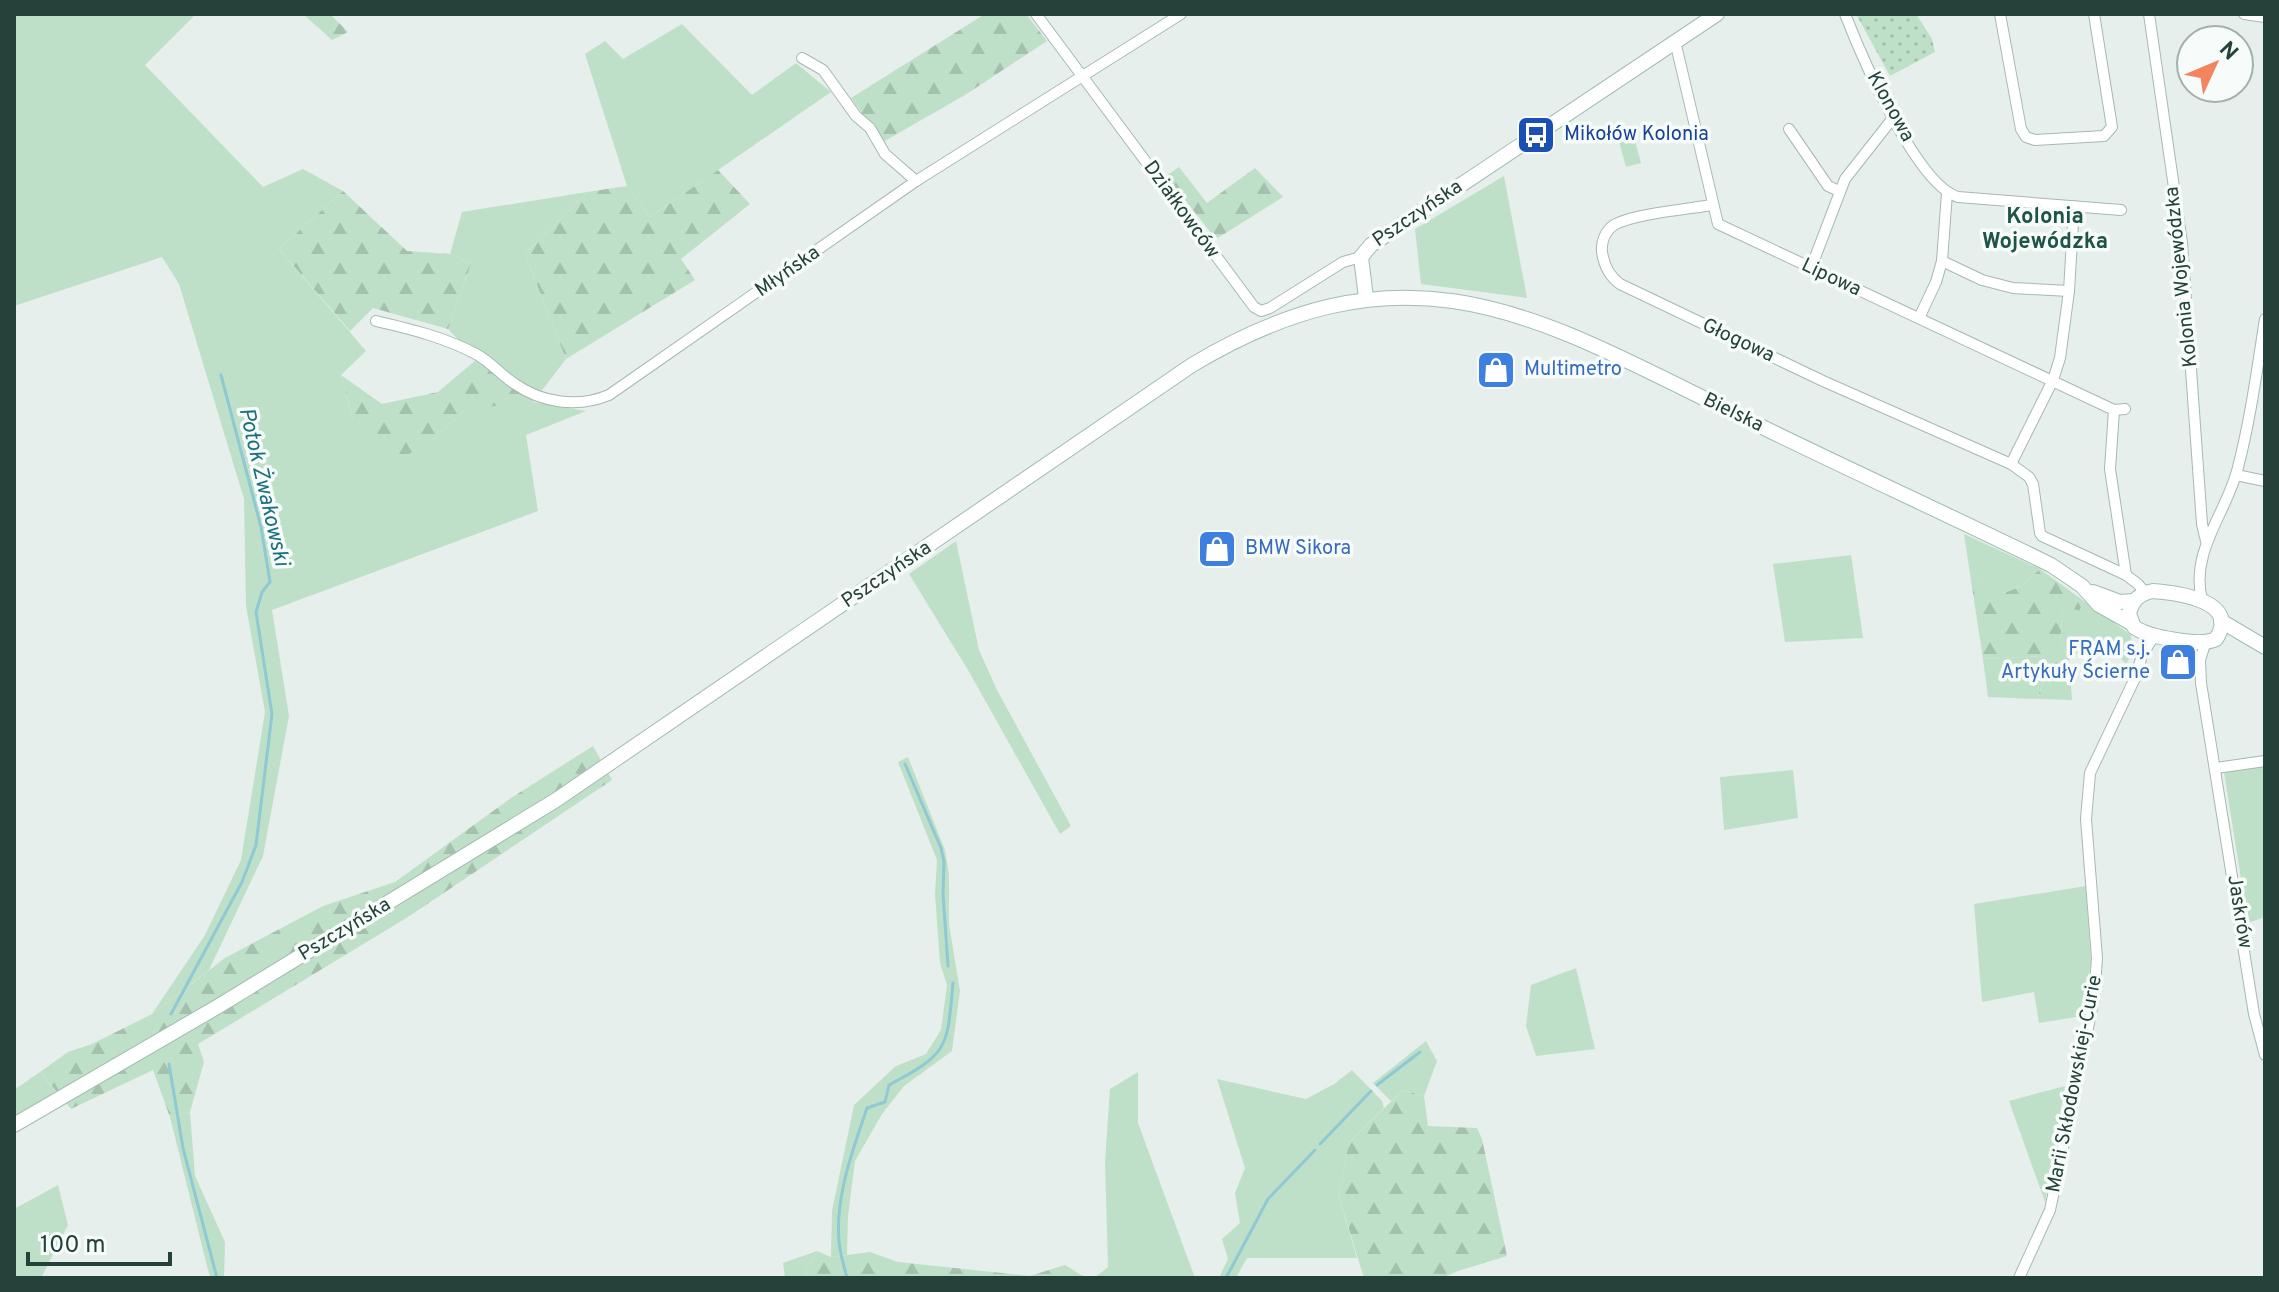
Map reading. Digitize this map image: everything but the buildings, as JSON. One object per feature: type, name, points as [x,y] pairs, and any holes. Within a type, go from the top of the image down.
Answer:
[{"type":"main road","name":"Pszczyńska","points":[[14,1125],[297,959],[556,800],[1192,365],[1276,321],[1319,307],[1366,298],[1361,257],[1371,245],[1717,14]]},
{"type":"main road","name":"Bielska","points":[[1366,298],[1414,297],[1464,301],[1518,314],[1962,521],[2051,565],[2082,586],[2112,600],[2157,591],[2202,600]]},
{"type":"main road","name":"Bielska","points":[[2082,586],[2099,605],[2141,630]]},
{"type":"main road","points":[[2139,597],[2129,614],[2141,630],[2204,642],[2260,644]]},
{"type":"main road","points":[[2202,600],[2211,605],[2221,621],[2260,644]]},
{"type":"main road","points":[[2204,642],[2221,632],[2221,621]]},
{"type":"street","name":"Działkowców","points":[[1036,14],[1254,307],[1261,311],[1270,308],[1343,262],[1361,257]]},
{"type":"street","name":"Młyńska","points":[[376,321],[431,335],[459,346],[478,355],[514,384],[536,396],[577,403],[594,401],[609,395],[720,320],[916,181],[1181,14]]},
{"type":"street","name":"Klonowa","points":[[1845,14],[1858,48],[1893,118],[1927,170],[1947,193]]},
{"type":"street","points":[[2000,14],[2021,129],[2026,137],[2035,140],[2104,136],[2112,127],[2094,14]]},
{"type":"street","name":"Kolonia Wojewódzka","points":[[2149,14],[2182,243],[2202,524],[2206,541]]},
{"type":"street","points":[[2244,14],[2265,17]]},
{"type":"street","name":"Lipowa","points":[[1675,41],[1718,224],[2120,410],[2110,469],[2126,575]]},
{"type":"street","points":[[802,58],[823,70],[856,116],[870,128],[885,154],[916,181]]},
{"type":"street","points":[[1811,268],[1845,179],[1893,118]]},
{"type":"street","points":[[1789,129],[1828,186],[1839,191]]},
{"type":"street","points":[[1919,318],[1942,261],[1947,193],[1958,197],[2121,210]]},
{"type":"street","name":"Głogowa","points":[[1712,205],[1626,220],[1611,227],[1602,245],[1610,275],[1620,284],[1809,374],[2011,464],[2029,477],[2033,484],[2042,536],[2126,575]]},
{"type":"street","points":[[2011,464],[2053,380],[2060,358],[2069,291],[2074,206]]},
{"type":"street","points":[[1942,261],[1982,280],[2013,288],[2069,291]]},
{"type":"street","points":[[2202,600],[2200,569],[2206,541],[2236,475],[2265,319]]},
{"type":"street","points":[[2236,475],[2265,481]]},
{"type":"street","points":[[2183,597],[2200,569]]},
{"type":"street","points":[[2126,575],[2138,584],[2139,597]]},
{"type":"street","name":"Marii Skłodowskiej-Curie","points":[[2019,1278],[2050,1210],[2094,999],[2097,958],[2086,819],[2090,773],[2136,676],[2142,655],[2141,630]]},
{"type":"street","name":"Jaskrów","points":[[2204,642],[2200,660],[2201,683],[2254,1014],[2265,1055]]},
{"type":"street","points":[[2216,768],[2265,761]]},
{"type":"green space","points":[[14,14],[196,14],[145,65],[263,187],[303,169],[343,191],[279,249],[366,351],[341,375],[353,420],[429,443],[466,409],[477,359],[448,329],[471,264],[450,254],[462,212],[587,192],[525,254],[566,359],[533,402],[586,411],[526,435],[538,511],[272,610],[289,716],[263,856],[209,970],[152,1014],[205,935],[241,860],[265,712],[246,606],[244,499],[179,284],[162,257],[14,306]]},
{"type":"green space","points":[[303,14],[330,14],[348,32],[332,40]]},
{"type":"green space","points":[[985,14],[1026,14],[1047,41],[965,95],[883,142],[851,98]]},
{"type":"green space","points":[[1856,14],[1916,14],[1932,39],[1935,52],[1890,76]]},
{"type":"green space","points":[[682,24],[752,95],[796,63],[831,92],[650,217],[627,186],[585,54],[605,41],[623,59]]},
{"type":"green space","points":[[1632,130],[1641,163],[1626,167],[1617,134]]},
{"type":"green space","points":[[1179,167],[1207,203],[1255,168],[1283,197],[1216,239],[1166,176]]},
{"type":"green space","points":[[718,170],[750,204],[681,259],[695,280],[566,359],[525,254],[587,192],[627,186],[650,217]]},
{"type":"green space","points":[[1504,176],[1527,298],[1421,284],[1415,229]]},
{"type":"green space","points":[[343,191],[407,251],[450,254],[471,264],[448,329],[373,308],[350,331],[279,249]]},
{"type":"green space","points":[[477,359],[533,402],[466,409],[429,443],[396,461],[353,420],[341,375],[382,404],[438,392]]},
{"type":"green space","points":[[1964,534],[2040,569],[2022,586],[2003,593],[1970,574]]},
{"type":"green space","points":[[956,541],[979,650],[997,690],[1071,826],[1060,834],[968,670],[909,574]]},
{"type":"green space","points":[[1851,555],[1863,638],[1785,642],[1773,564]]},
{"type":"green space","points":[[2040,569],[2084,601],[2079,611],[2063,608],[2060,642],[2069,659],[2072,700],[2037,699],[2045,677],[2043,656],[1983,659],[1970,574],[2004,593],[2022,586]]},
{"type":"green space","points":[[2084,601],[2131,635],[2132,654],[2126,664],[2104,642],[2092,642],[2069,659],[2060,642],[2063,607],[2079,611]]},
{"type":"green space","points":[[2043,656],[2045,677],[2037,699],[1988,697],[1983,659]]},
{"type":"green space","points":[[593,746],[612,780],[408,917],[198,1044],[204,1062],[190,1112],[170,1117],[153,1070],[71,1109],[40,1072],[68,1052],[92,1044],[152,1014],[225,958],[323,906],[395,882],[511,798]]},
{"type":"green space","points":[[908,757],[945,850],[949,874],[949,924],[960,991],[952,1051],[904,1086],[882,1114],[855,1161],[847,1255],[831,1257],[832,1211],[854,1105],[896,1066],[926,1054],[941,1030],[947,985],[940,963],[935,894],[937,860],[898,762]]},
{"type":"green space","points":[[2265,766],[2265,917],[2248,923],[2224,772]]},
{"type":"green space","points":[[1793,770],[1798,818],[1724,830],[1720,777]]},
{"type":"green space","points":[[2086,886],[2091,963],[2082,1016],[2039,1023],[2034,992],[1982,1002],[1974,904]]},
{"type":"green space","points":[[1576,968],[1595,1049],[1536,1056],[1526,1026],[1531,985]]},
{"type":"green space","points":[[1426,1041],[1437,1061],[1424,1096],[1403,1090],[1391,1101],[1373,1083]]},
{"type":"green space","points":[[1352,1070],[1382,1101],[1384,1108],[1349,1142],[1339,1197],[1357,1258],[1247,1258],[1236,1278],[1219,1278],[1228,1259],[1222,1239],[1240,1223],[1235,1193],[1245,1168],[1217,1079],[1306,1099]]},
{"type":"green space","points":[[40,1072],[56,1092],[14,1117],[14,1090]]},
{"type":"green space","points":[[1138,1072],[1138,1123],[1195,1278],[1094,1278],[1108,1267],[1105,1162],[1110,1089]]},
{"type":"green space","points":[[2065,1086],[2045,1202],[2009,1101]]},
{"type":"green space","points":[[1403,1090],[1424,1096],[1428,1126],[1477,1128],[1507,1256],[1442,1278],[1364,1278],[1339,1197],[1349,1142]]},
{"type":"green space","points":[[190,1112],[195,1176],[225,1242],[224,1278],[210,1278],[170,1117]]},
{"type":"green space","points":[[58,1185],[68,1225],[41,1278],[14,1278],[14,1209]]},
{"type":"green space","points":[[817,1251],[807,1268],[806,1278],[785,1278],[783,1263]]},
{"type":"green space","points":[[817,1251],[831,1257],[870,1252],[898,1262],[1030,1276],[1065,1265],[1086,1278],[806,1278],[807,1268]]},
{"type":"waterway","name":"Potok Żwakowski","points":[[171,1014],[242,882],[256,845],[272,714],[256,612],[262,592],[270,582],[261,527],[221,375]]},
{"type":"waterway","points":[[905,764],[944,862],[948,966]]},
{"type":"waterway","points":[[847,1278],[838,1224],[846,1173],[867,1108],[885,1102],[889,1085],[923,1065],[941,1047],[949,1022],[953,983]]},
{"type":"waterway","points":[[1377,1085],[1420,1052]]},
{"type":"waterway","name":"Potok Żwakowski","points":[[169,1064],[183,1148],[217,1278]]},
{"type":"waterway","points":[[1320,1144],[1371,1091]]},
{"type":"waterway","points":[[1226,1278],[1268,1199],[1315,1150]]},
{"type":"place","name":"Mikołów Kolonia","points":[[1536,135]]},
{"type":"place","name":"Multimetro","points":[[1496,370]]},
{"type":"place","name":"BMW Sikora","points":[[1217,549]]},
{"type":"place","name":"FRAM s.j. Artykuły Ścierne","points":[[2178,662]]},
{"type":"district","name":"Kolonia Wojewódzka","points":[[2045,230]]}]
